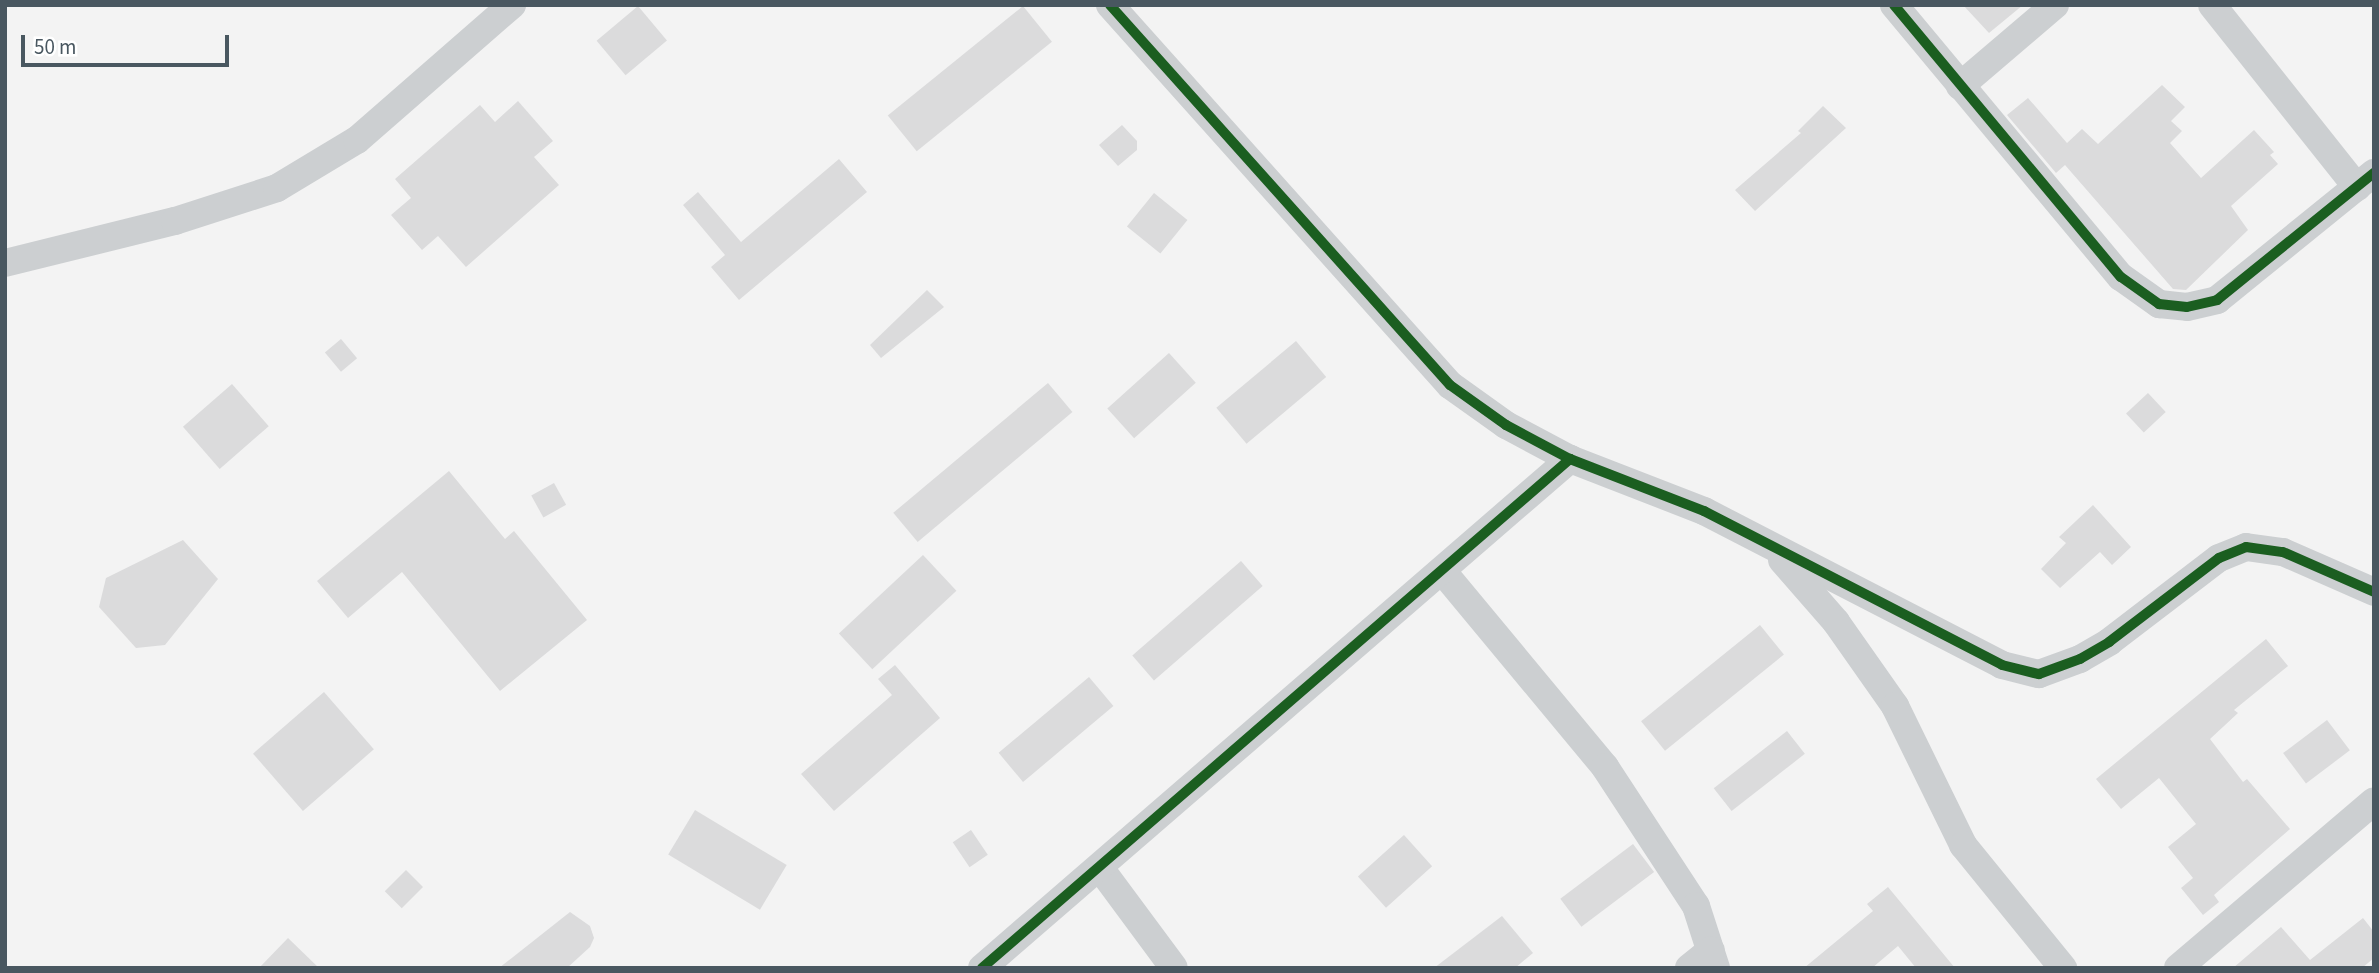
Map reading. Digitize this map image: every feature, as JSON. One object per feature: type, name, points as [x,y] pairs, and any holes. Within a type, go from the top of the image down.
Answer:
[{"type":"street","points":[[5,263],[175,221],[277,188],[357,140],[512,5]]},
{"type":"street","points":[[1110,5],[1450,385],[1506,425],[1570,459],[1704,511],[2002,665],[2039,674],[2109,642],[2219,558],[2246,547],[2283,552],[2374,592]]},
{"type":"street","points":[[1894,5],[2121,277],[2159,304],[2187,307],[2217,300],[2365,180],[2212,5]]},
{"type":"street","points":[[1959,86],[2055,5]]},
{"type":"street","points":[[982,968],[1444,573],[1570,459]]},
{"type":"street","points":[[1768,545],[1807,586],[1865,662],[1928,766],[1963,845],[2061,967]]},
{"type":"street","points":[[1444,573],[1605,767],[1696,906],[1713,959],[1689,968]]},
{"type":"street","points":[[2178,968],[2374,801]]},
{"type":"street","points":[[1100,868],[1174,968]]},
{"type":"building","points":[[1963,5],[2023,5],[1989,33]]},
{"type":"building","points":[[638,6],[667,40],[626,75],[597,41]]},
{"type":"building","points":[[1023,6],[1052,42],[917,151],[888,116]]},
{"type":"building","points":[[2162,85],[2185,107],[2171,121],[2182,131],[2170,143],[2201,178],[2254,130],[2274,152],[2270,155],[2278,164],[2231,206],[2248,230],[2186,290],[2173,289],[2065,165],[2056,173],[2007,115],[2028,98],[2067,143],[2082,129],[2098,144]]},
{"type":"building","points":[[518,101],[553,141],[534,157],[559,185],[466,267],[438,236],[422,250],[391,215],[411,198],[395,179],[480,105],[495,122]]},
{"type":"building","points":[[1823,106],[1846,128],[1755,211],[1735,190],[1801,133],[1798,131]]},
{"type":"building","points":[[1122,125],[1137,141],[1137,150],[1118,166],[1099,145]]},
{"type":"building","points":[[839,159],[867,192],[739,300],[711,267],[725,255],[683,205],[698,192],[741,242]]},
{"type":"building","points":[[1154,193],[1187,220],[1160,253],[1127,226]]},
{"type":"building","points":[[927,290],[944,307],[881,358],[870,345]]},
{"type":"building","points":[[341,339],[357,358],[341,372],[325,352]]},
{"type":"building","points":[[1296,341],[1326,377],[1247,444],[1216,408]]},
{"type":"building","points":[[1169,353],[1196,383],[1134,438],[1107,409]]},
{"type":"building","points":[[1048,383],[1072,412],[918,542],[893,513]]},
{"type":"building","points":[[232,384],[269,426],[220,469],[183,427]]},
{"type":"building","points":[[2148,393],[2166,412],[2144,432],[2126,413]]},
{"type":"building","points":[[449,471],[505,539],[514,531],[587,620],[500,691],[402,572],[348,618],[317,581]]},
{"type":"building","points":[[554,483],[566,505],[543,517],[531,496]]},
{"type":"building","points":[[2093,505],[2131,547],[2112,565],[2100,552],[2060,588],[2041,569],[2066,543],[2059,537]]},
{"type":"building","points":[[183,540],[218,579],[165,645],[136,648],[99,607],[106,578]]},
{"type":"building","points":[[923,555],[956,591],[872,669],[839,633]]},
{"type":"building","points":[[1241,561],[1263,586],[1154,680],[1132,655]]},
{"type":"building","points":[[1760,625],[1784,655],[1665,751],[1641,721]]},
{"type":"building","points":[[2266,639],[2288,666],[2234,710],[2238,713],[2210,739],[2243,782],[2247,779],[2290,829],[2214,895],[2219,902],[2203,915],[2181,888],[2193,878],[2168,847],[2196,824],[2159,778],[2121,809],[2096,779]]},
{"type":"building","points":[[895,665],[940,718],[834,811],[801,774],[892,695],[878,679]]},
{"type":"building","points":[[1089,677],[1113,706],[1023,782],[999,753]]},
{"type":"building","points":[[324,692],[374,749],[303,811],[253,754]]},
{"type":"building","points":[[2327,720],[2350,750],[2306,783],[2283,753]]},
{"type":"building","points":[[1787,731],[1805,754],[1732,811],[1714,788]]},
{"type":"building","points":[[695,810],[787,865],[760,910],[668,855]]},
{"type":"building","points":[[971,830],[988,855],[970,867],[953,842]]},
{"type":"building","points":[[1404,835],[1432,866],[1386,908],[1358,876]]},
{"type":"building","points":[[1633,844],[1654,872],[1581,927],[1560,899]]},
{"type":"building","points":[[406,870],[423,887],[402,908],[385,891]]},
{"type":"building","points":[[1888,887],[1955,968],[1916,968],[1898,946],[1872,968],[1804,968],[1873,911],[1867,904]]},
{"type":"building","points":[[570,912],[590,926],[594,938],[590,947],[567,968],[499,968]]},
{"type":"building","points":[[1502,916],[1533,953],[1515,968],[1434,968]]},
{"type":"building","points":[[2363,918],[2374,932],[2374,958],[2362,968],[2233,968],[2281,927],[2310,960]]},
{"type":"building","points":[[288,938],[319,968],[259,968]]},
{"type":"cycle path","points":[[1110,5],[1450,385],[1506,425],[1570,459],[1704,511],[2002,665],[2039,674],[2080,659],[2109,642],[2219,558],[2246,547],[2283,552],[2374,592]]},
{"type":"cycle path","points":[[1894,5],[2121,277],[2159,304],[2187,307],[2217,300],[2374,173]]},
{"type":"cycle path","points":[[982,968],[1570,459]]}]
